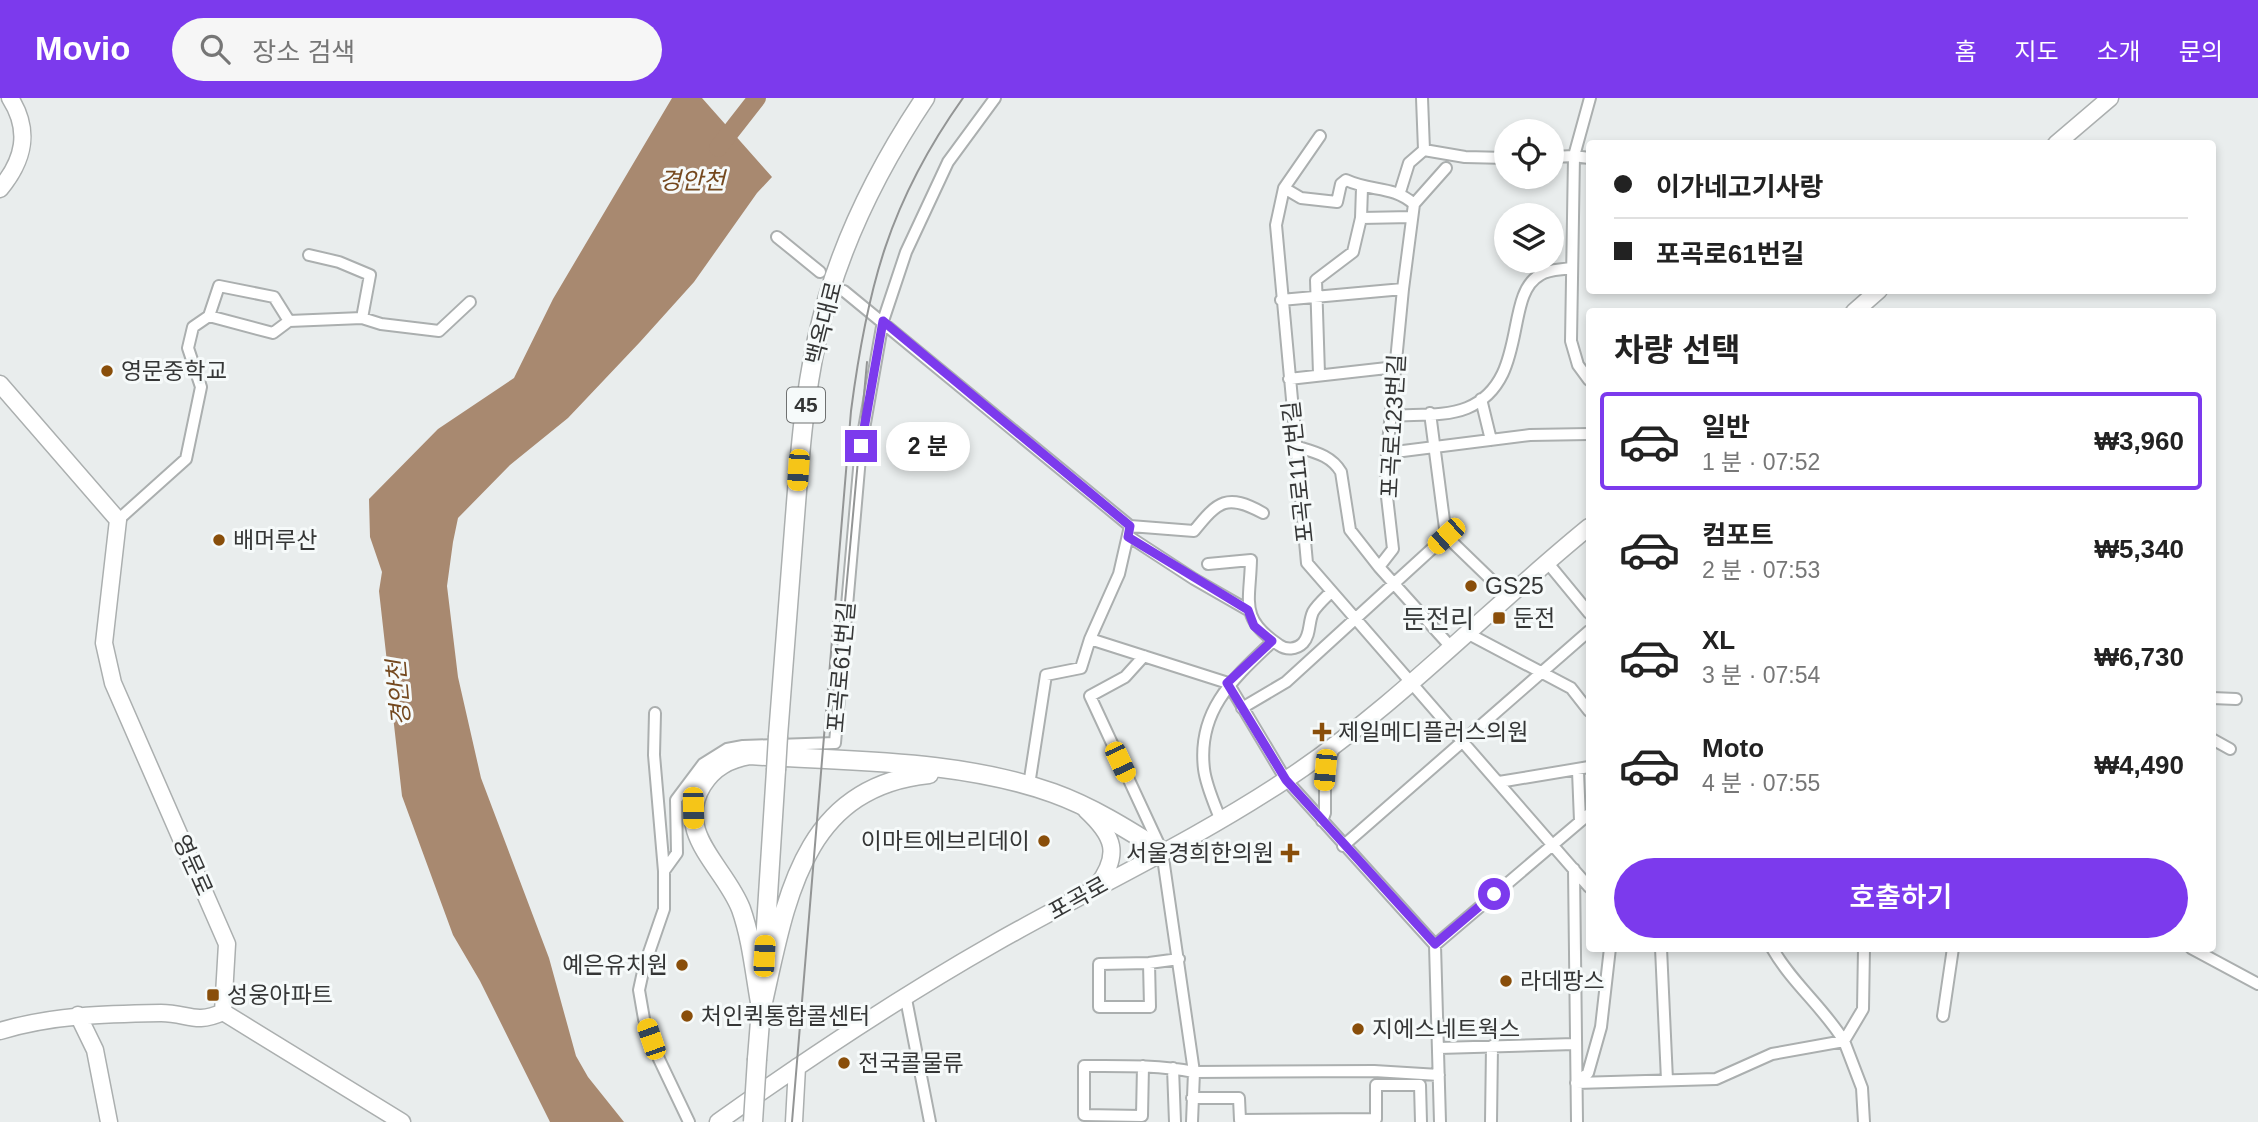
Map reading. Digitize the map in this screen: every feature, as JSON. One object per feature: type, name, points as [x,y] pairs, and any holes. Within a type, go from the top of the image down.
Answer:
[{"type":"main road","name":"백옥대로","points":[[761,1008],[800,443],[817,339],[842,256],[858,217],[898,139],[925,98]]},
{"type":"main road","points":[[761,1008],[741,909],[698,839],[694,825],[698,792],[708,776],[733,758],[750,755],[960,770],[1028,786],[1079,804],[1117,822],[1161,852]]},
{"type":"main road","points":[[761,1008],[795,873],[829,821],[861,796],[890,782],[960,770]]},
{"type":"main road","name":"45","points":[[753,1122],[761,1008]]},
{"type":"street","points":[[0,188],[16,170],[25,140],[18,111],[10,98]]},
{"type":"street","name":"포곡로61번길","points":[[689,1122],[659,1059],[640,1002],[641,979],[664,909],[664,870],[677,853],[676,800],[702,764],[727,749],[743,746],[835,743],[861,446],[883,321],[906,252],[948,162],[995,98]]},
{"type":"street","points":[[1422,98],[1424,150]]},
{"type":"street","points":[[1586,375],[1573,354],[1572,268],[1574,156],[1590,98]]},
{"type":"street","points":[[2061,140],[2110,98]]},
{"type":"street","points":[[1320,136],[1284,188],[1301,198],[1338,202],[1341,184],[1346,180],[1362,188],[1400,192],[1414,204],[1446,168]]},
{"type":"street","points":[[1424,150],[1465,157],[1494,158]]},
{"type":"street","points":[[1400,192],[1409,163],[1424,150]]},
{"type":"street","points":[[1564,156],[1586,158]]},
{"type":"street","name":"포곡로117번길","points":[[1284,188],[1276,225],[1307,563],[1586,883]]},
{"type":"street","points":[[1319,374],[1315,297],[1317,280],[1353,252],[1361,218],[1362,188]]},
{"type":"street","name":"포곡로123번길","points":[[1379,567],[1393,549],[1386,488],[1387,453],[1402,289],[1414,204]]},
{"type":"street","points":[[1361,218],[1412,217]]},
{"type":"street","points":[[777,237],[820,272]]},
{"type":"street","points":[[309,255],[339,262],[370,275],[362,317]]},
{"type":"street","points":[[1391,415],[1467,408],[1481,399],[1498,381],[1508,363],[1527,287],[1538,275],[1572,268]]},
{"type":"street","points":[[0,384],[118,520],[186,458],[201,387],[188,348],[193,327],[208,316],[219,286],[274,297],[289,321]]},
{"type":"street","points":[[1281,300],[1402,289]]},
{"type":"street","points":[[844,291],[883,321],[1129,531],[1248,610]]},
{"type":"street","points":[[1859,308],[1874,294]]},
{"type":"street","points":[[208,316],[273,333],[289,321],[362,317],[381,324],[439,331],[470,302]]},
{"type":"street","points":[[1289,379],[1396,367]]},
{"type":"street","points":[[1481,399],[1490,440]]},
{"type":"street","points":[[1430,413],[1446,536],[1508,596]]},
{"type":"street","points":[[1387,453],[1530,435],[1586,434]]},
{"type":"street","points":[[1296,446],[1322,454],[1336,464],[1341,472],[1350,530],[1393,584],[1450,646]]},
{"type":"street","points":[[1129,531],[1194,531],[1212,508],[1221,503],[1245,503],[1264,513]]},
{"type":"street","name":"영문로","points":[[118,520],[104,643],[113,683],[227,944],[223,1012]]},
{"type":"street","name":"포곡로","points":[[718,1122],[797,1066],[993,944],[1221,821],[1286,780],[1335,744],[1586,529]]},
{"type":"street","points":[[1028,786],[1046,675],[1081,668],[1090,639],[1113,591],[1129,531]]},
{"type":"street","points":[[1242,708],[1286,682],[1446,536]]},
{"type":"street","points":[[1209,564],[1251,560],[1248,610],[1254,626],[1284,649],[1296,649],[1303,643],[1309,634],[1314,610],[1331,592]]},
{"type":"street","points":[[1546,562],[1586,610]]},
{"type":"street","points":[[1465,632],[1571,688],[1586,707]]},
{"type":"street","points":[[1343,846],[1586,634]]},
{"type":"street","points":[[1090,639],[1227,683],[1286,780],[1343,846],[1435,944],[1440,1122]]},
{"type":"street","points":[[1221,821],[1204,772],[1204,736],[1227,683],[1272,641]]},
{"type":"street","points":[[1144,656],[1125,677],[1090,696],[1161,852],[1194,1072],[1192,1122]]},
{"type":"street","points":[[2216,698],[2236,699]]},
{"type":"street","points":[[655,713],[654,755],[664,870]]},
{"type":"street","points":[[2216,741],[2230,749]]},
{"type":"street","points":[[1322,821],[1325,813],[1325,770],[1335,744]]},
{"type":"street","points":[[1435,944],[1585,817],[1583,769],[1499,782]]},
{"type":"street","points":[[1079,804],[1101,824],[1110,838],[1110,869],[1092,891]]},
{"type":"street","points":[[1574,869],[1577,1122]]},
{"type":"street","points":[[1576,1083],[1588,1073],[1601,1027],[1610,952]]},
{"type":"street","points":[[1661,952],[1667,1080]]},
{"type":"street","points":[[1776,952],[1808,1000],[1831,1020],[1844,1041],[1862,1088],[1864,1122]]},
{"type":"street","points":[[1576,1083],[1716,1079],[1730,1076],[1772,1054],[1844,1041],[1863,1009],[1864,952]]},
{"type":"street","points":[[1942,1016],[1952,952]]},
{"type":"street","points":[[2198,952],[2258,984]]},
{"type":"street","points":[[1149,963],[1150,1007],[1099,1007],[1099,964],[1149,963],[1179,959]]},
{"type":"street","points":[[906,999],[930,1122]]},
{"type":"street","points":[[0,1031],[78,1015],[168,1013],[198,1020],[223,1012],[402,1122]]},
{"type":"street","points":[[78,1015],[95,1050],[109,1122]]},
{"type":"street","points":[[1439,1048],[1574,1044]]},
{"type":"street","points":[[1491,1122],[1492,1046]]},
{"type":"street","points":[[794,1122],[797,1066]]},
{"type":"street","points":[[1143,1066],[1142,1116],[1084,1115],[1084,1066],[1143,1066],[1194,1072],[1374,1071],[1439,1075]]},
{"type":"street","points":[[1173,1068],[1175,1122]]},
{"type":"street","points":[[1192,1098],[1240,1098],[1240,1120],[1376,1119],[1376,1084],[1420,1085],[1421,1122]]},
{"type":"water","name":"경안천","points":[[672,98],[702,98],[772,177],[757,193],[694,282],[640,342],[568,418],[510,465],[458,518],[447,586],[458,677],[481,778],[549,958],[576,1056],[588,1077],[624,1122],[550,1122],[480,981],[453,935],[402,796],[379,591],[382,572],[370,537],[369,499],[438,429],[514,378],[553,299]]},
{"type":"waterway","name":"경안천","points":[[718,148],[757,98]]},
{"type":"tram line","points":[[792,1122],[851,411],[857,367],[874,285],[899,210],[938,136],[963,98]]},
{"type":"tram line","points":[[844,613],[867,362]]},
{"type":"place","name":"영문중학교","points":[[107,371]]},
{"type":"place","name":"배머루산","points":[[219,540]]},
{"type":"place","name":"GS25","points":[[1471,586]]},
{"type":"place","name":"둔전","points":[[1499,618]]},
{"type":"place","name":"제일메디플러스의원","points":[[1322,732]]},
{"type":"place","name":"이마트에브리데이","points":[[1044,841]]},
{"type":"place","name":"서울경희한의원","points":[[1290,853]]},
{"type":"place","name":"예은유치원","points":[[682,965]]},
{"type":"place","name":"라데팡스","points":[[1506,981]]},
{"type":"place","name":"성웅아파트","points":[[213,995]]},
{"type":"place","name":"처인퀵통합콜센터","points":[[687,1016]]},
{"type":"place","name":"지에스네트웍스","points":[[1358,1029]]},
{"type":"place","name":"전국콜물류","points":[[844,1063]]},
{"type":"district","name":"둔전리","points":[[1438,619]]},
{"type":"route","points":[[861,446],[866,404],[883,321],[1130,526],[1128,537],[1248,610],[1254,626],[1272,641],[1227,683],[1286,780],[1343,846],[1435,944],[1494,894]]}]
